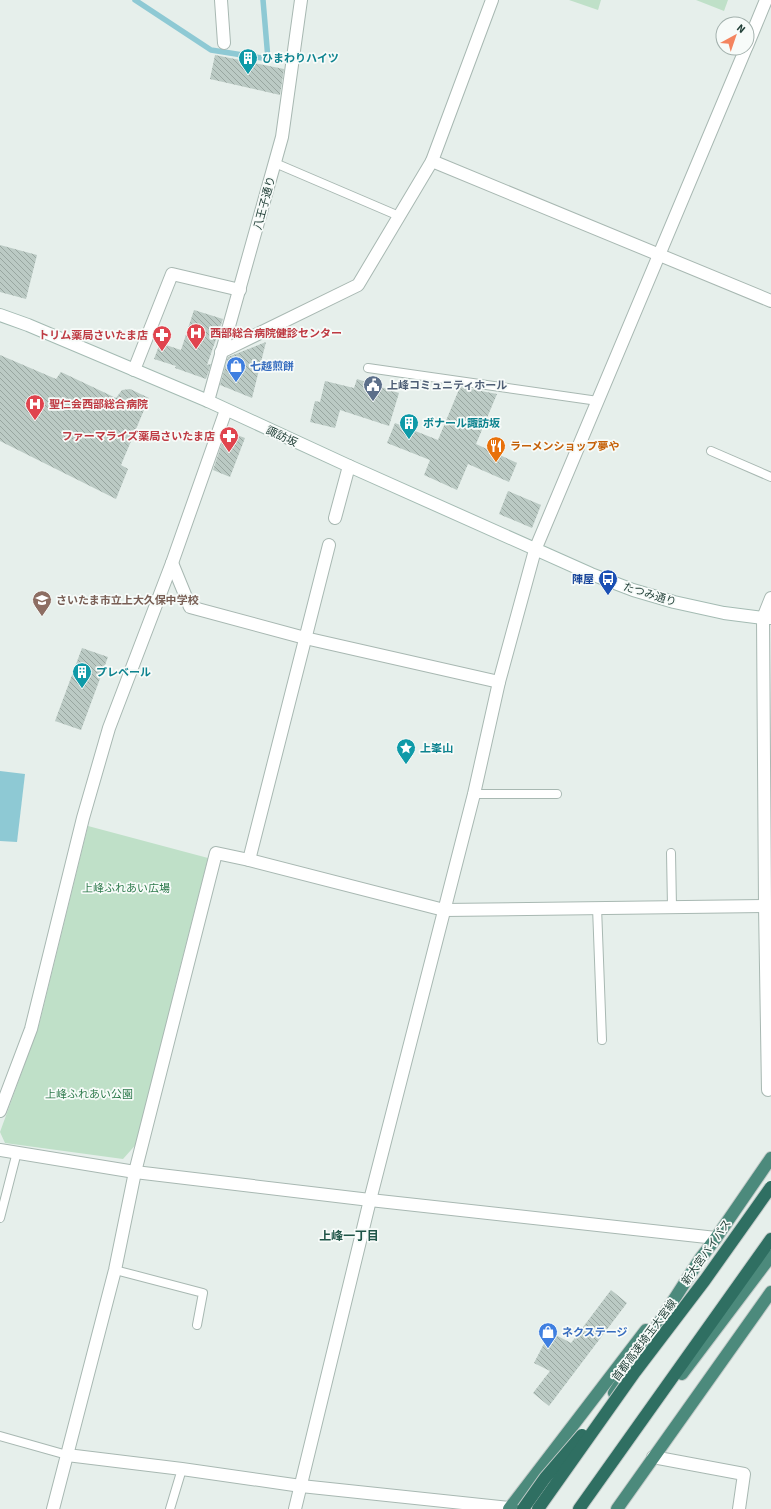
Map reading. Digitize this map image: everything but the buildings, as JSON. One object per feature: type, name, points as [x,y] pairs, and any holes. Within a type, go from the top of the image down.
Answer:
[{"type":"highway","name":"新大宮バイパス","points":[[538,1509],[700,1259],[771,1158]]},
{"type":"highway","name":"首都高速埼玉大宮線","points":[[538,1509],[635,1372],[705,1280],[771,1187]]},
{"type":"highway","points":[[579,1509],[771,1239]]},
{"type":"highway","points":[[510,1508],[700,1259]]},
{"type":"highway","points":[[579,1509],[770,1259]]},
{"type":"highway","points":[[617,1509],[771,1292]]},
{"type":"highway","points":[[523,1509],[545,1478],[635,1372]]},
{"type":"street","name":"八王子通り","points":[[208,401],[282,137],[301,0]]},
{"type":"street","points":[[221,352],[358,285],[432,161],[492,0]]},
{"type":"street","points":[[755,26],[766,0]]},
{"type":"street","points":[[218,2],[224,43]]},
{"type":"street","points":[[295,1509],[370,1200],[474,794],[499,682],[535,550],[742,56]]},
{"type":"street","points":[[432,161],[771,301]]},
{"type":"street","points":[[134,370],[172,274],[240,290]]},
{"type":"street","name":"諏訪坂","points":[[0,315],[28,325],[208,401],[535,550]]},
{"type":"street","points":[[0,1110],[31,1029],[83,818],[108,728],[172,563],[226,410]]},
{"type":"street","points":[[335,518],[349,466]]},
{"type":"street","points":[[249,860],[329,545]]},
{"type":"street","name":"たつみ通り","points":[[535,550],[633,590],[674,602],[724,613],[767,618]]},
{"type":"street","points":[[172,563],[190,607],[305,638],[499,682]]},
{"type":"street","points":[[768,1090],[767,618],[771,598]]},
{"type":"street","points":[[53,1509],[116,1270],[135,1172],[216,853],[249,860],[444,910],[768,906]]},
{"type":"street","points":[[0,1150],[135,1172],[370,1200],[716,1238]]},
{"type":"street","points":[[67,1454],[182,1468],[301,1486],[510,1508]]},
{"type":"street","points":[[653,1458],[744,1474],[739,1509]]},
{"type":"lane","points":[[275,163],[399,216]]},
{"type":"lane","points":[[368,368],[598,401]]},
{"type":"lane","points":[[711,451],[771,477]]},
{"type":"lane","points":[[474,794],[556,794]]},
{"type":"lane","points":[[672,853],[672,907]]},
{"type":"lane","points":[[597,907],[602,1040]]},
{"type":"lane","points":[[0,1218],[17,1152]]},
{"type":"lane","points":[[116,1270],[203,1293],[197,1325]]},
{"type":"lane","points":[[0,1436],[67,1454]]},
{"type":"lane","points":[[170,1509],[182,1468]]},
{"type":"green space","points":[[569,0],[601,0],[598,10]]},
{"type":"green space","points":[[696,0],[728,0],[724,11]]},
{"type":"green space","points":[[88,826],[208,858],[175,987],[139,1141],[123,1159],[5,1143],[0,1132],[39,1025]]},
{"type":"water","points":[[0,771],[25,774],[17,842],[0,841]]},
{"type":"waterway","points":[[135,0],[211,50],[268,59],[263,0]]},
{"type":"place","name":"ひまわりハイツ","points":[[248,75]]},
{"type":"place","name":"西部総合病院健診センター","points":[[196,350]]},
{"type":"place","name":"トリム薬局さいたま店","points":[[162,352]]},
{"type":"place","name":"七越煎餅","points":[[236,383]]},
{"type":"place","name":"上峰コミュニティホール","points":[[373,402]]},
{"type":"place","name":"聖仁会西部総合病院","points":[[35,421]]},
{"type":"place","name":"ボナール諏訪坂","points":[[409,440]]},
{"type":"place","name":"ファーマライズ薬局さいたま店","points":[[229,453]]},
{"type":"place","name":"ラーメンショップ夢や","points":[[496,463]]},
{"type":"place","name":"陣屋","points":[[608,596]]},
{"type":"place","name":"さいたま市立上大久保中学校","points":[[42,617]]},
{"type":"place","name":"プレベール","points":[[82,689]]},
{"type":"place","name":"上峯山","points":[[406,765]]},
{"type":"place","name":"ネクステージ","points":[[548,1349]]},
{"type":"district","name":"上峰一丁目","points":[[349,1236]]},
{"type":"park label","name":"上峰ふれあい広場","points":[[126,888]]},
{"type":"park label","name":"上峰ふれあい公園","points":[[89,1094]]}]
